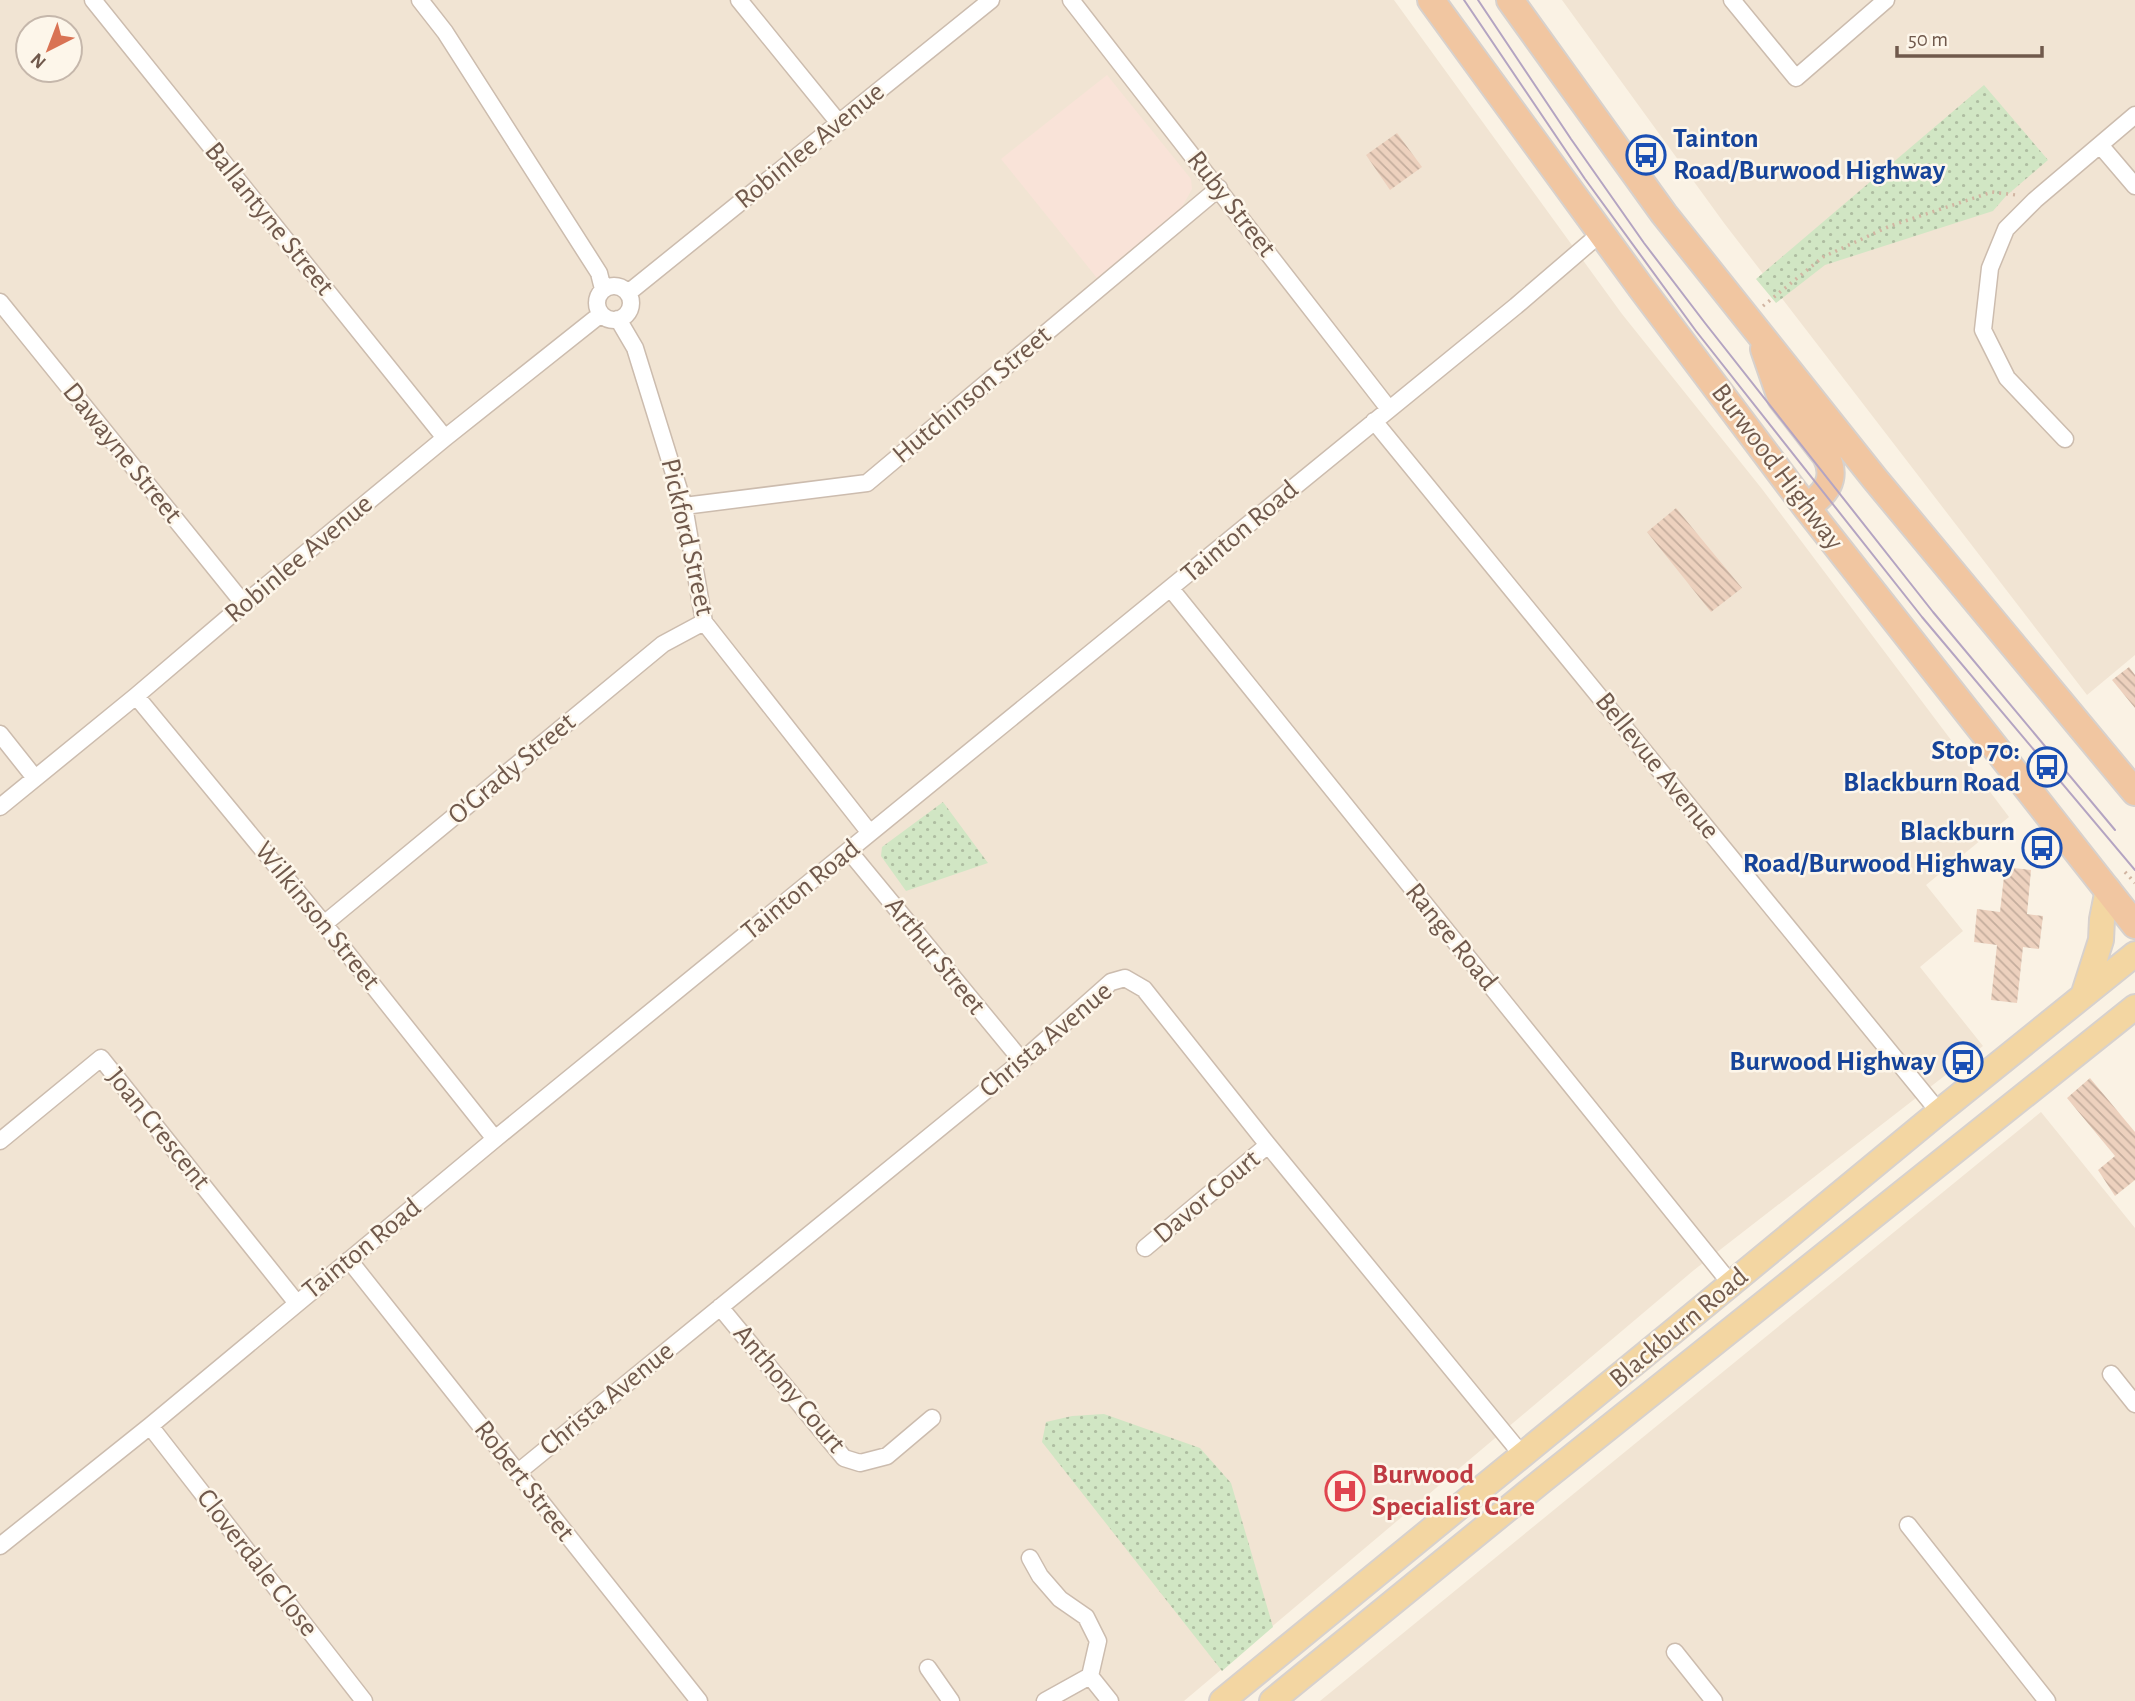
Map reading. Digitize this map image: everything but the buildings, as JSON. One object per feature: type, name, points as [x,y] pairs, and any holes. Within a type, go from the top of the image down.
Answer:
[{"type":"highway","name":"Burwood Highway","points":[[1431,0],[1806,508],[1943,683],[2117,880],[2135,925]]},
{"type":"highway","points":[[1510,0],[1664,214],[1875,479],[2135,792]]},
{"type":"highway","points":[[1760,334],[1781,398],[1826,456],[1830,467],[1830,482],[1826,490],[1806,508]]},
{"type":"main road","points":[[2084,993],[2101,940],[2102,919],[2117,880]]},
{"type":"main road","name":"Blackburn Road","points":[[1222,1701],[2084,993],[2135,954]]},
{"type":"main road","name":"Blackburn Road","points":[[1272,1701],[1543,1480],[2125,1023],[2135,1007]]},
{"type":"main road","points":[[1523,1456],[1543,1480]]},
{"type":"street","name":"Ballantyne Street","points":[[93,0],[445,438]]},
{"type":"street","points":[[419,0],[445,32],[599,273],[603,289]]},
{"type":"street","points":[[739,0],[839,123]]},
{"type":"street","name":"Robinlee Avenue","points":[[628,293],[991,0]]},
{"type":"street","name":"Ruby Street","points":[[1071,0],[1389,409]]},
{"type":"street","points":[[1732,0],[1796,78],[1886,0]]},
{"type":"street","points":[[2065,439],[2007,378],[1983,330],[1990,268],[2006,229],[2035,200],[2135,116]]},
{"type":"street","points":[[2100,145],[2135,186]]},
{"type":"street","name":"Hutchinson Street","points":[[684,506],[867,483],[1219,188]]},
{"type":"street","name":"Tainton Road","points":[[0,1546],[1171,589],[1601,233]]},
{"type":"street","points":[[620,287],[628,293],[631,303],[627,313],[618,319],[606,318],[601,314],[597,306],[603,289],[620,287]]},
{"type":"street","name":"Dawayne Street","points":[[0,302],[243,604]]},
{"type":"street","name":"Robinlee Avenue","points":[[0,807],[445,438],[601,314]]},
{"type":"street","name":"Pickford Street","points":[[618,319],[635,348],[684,506],[704,622],[870,833]]},
{"type":"street","name":"Bellevue Avenue","points":[[1374,421],[1939,1112]]},
{"type":"street","name":"Range Road","points":[[1171,589],[1731,1284]]},
{"type":"street","name":"O'Grady Street","points":[[324,924],[663,644],[680,632],[704,622]]},
{"type":"street","name":"Wilkinson Street","points":[[136,696],[324,924],[495,1139]]},
{"type":"street","points":[[0,734],[35,778]]},
{"type":"street","name":"Arthur Street","points":[[849,851],[1021,1061]]},
{"type":"street","name":"Christa Avenue","points":[[517,1473],[1021,1061],[1111,982],[1125,978],[1144,989],[1523,1456]]},
{"type":"street","name":"Joan Crescent","points":[[0,1141],[101,1058],[296,1302]]},
{"type":"street","name":"Davor Court","points":[[1145,1248],[1268,1145]]},
{"type":"street","name":"Robert Street","points":[[349,1260],[699,1701]]},
{"type":"street","name":"Anthony Court","points":[[720,1307],[828,1442],[844,1458],[860,1464],[887,1456],[932,1418]]},
{"type":"street","points":[[2111,1374],[2135,1404]]},
{"type":"street","name":"Cloverdale Close","points":[[150,1426],[364,1701]]},
{"type":"street","points":[[1908,1525],[2048,1701]]},
{"type":"street","points":[[1030,1558],[1040,1576],[1060,1599],[1086,1617],[1098,1642],[1090,1676],[1045,1701]]},
{"type":"street","points":[[1675,1652],[1714,1701]]},
{"type":"street","points":[[928,1668],[951,1701]]},
{"type":"street","points":[[1090,1676],[1110,1701]]},
{"type":"path","points":[[1762,307],[1823,257],[1890,226],[1992,192],[2035,200]]},
{"type":"path","points":[[2117,880],[2135,883]]},
{"type":"shaded area","points":[[0,0],[1394,0],[1622,314],[1762,489],[2009,817],[1926,885],[1963,931],[1920,967],[1983,1046],[1694,1270],[1184,1701],[0,1701]]},
{"type":"shaded area","points":[[1562,0],[2135,0],[2135,655],[2087,695],[1724,223]]},
{"type":"shaded area","points":[[1107,75],[1191,179],[1192,189],[1182,207],[1097,278],[1001,159]]},
{"type":"shaded area","points":[[2041,1112],[2135,1228],[2135,1701],[1320,1701]]},
{"type":"green space","points":[[1984,85],[2048,160],[2006,196],[1993,211],[1825,265],[1776,303],[1756,279]]},
{"type":"green space","points":[[943,802],[988,863],[906,891],[881,856],[882,847]]},
{"type":"green space","points":[[1104,1414],[1200,1448],[1231,1483],[1273,1627],[1222,1671],[1042,1442],[1046,1422],[1072,1416]]},
{"type":"tram line","points":[[1464,0],[1585,179],[1696,331],[1922,617],[2135,870]]},
{"type":"tram line","points":[[1478,0],[1644,243],[1705,323],[1933,612],[2115,830]]},
{"type":"place","name":"Tainton Road/Burwood Highway","points":[[1646,155]]},
{"type":"place","name":"Stop 70: Blackburn Road","points":[[2047,767]]},
{"type":"place","name":"Blackburn Road/Burwood Highway","points":[[2042,848]]},
{"type":"place","name":"Burwood Highway","points":[[1963,1062]]},
{"type":"place","name":"Burwood Specialist Care","points":[[1345,1491]]}]
